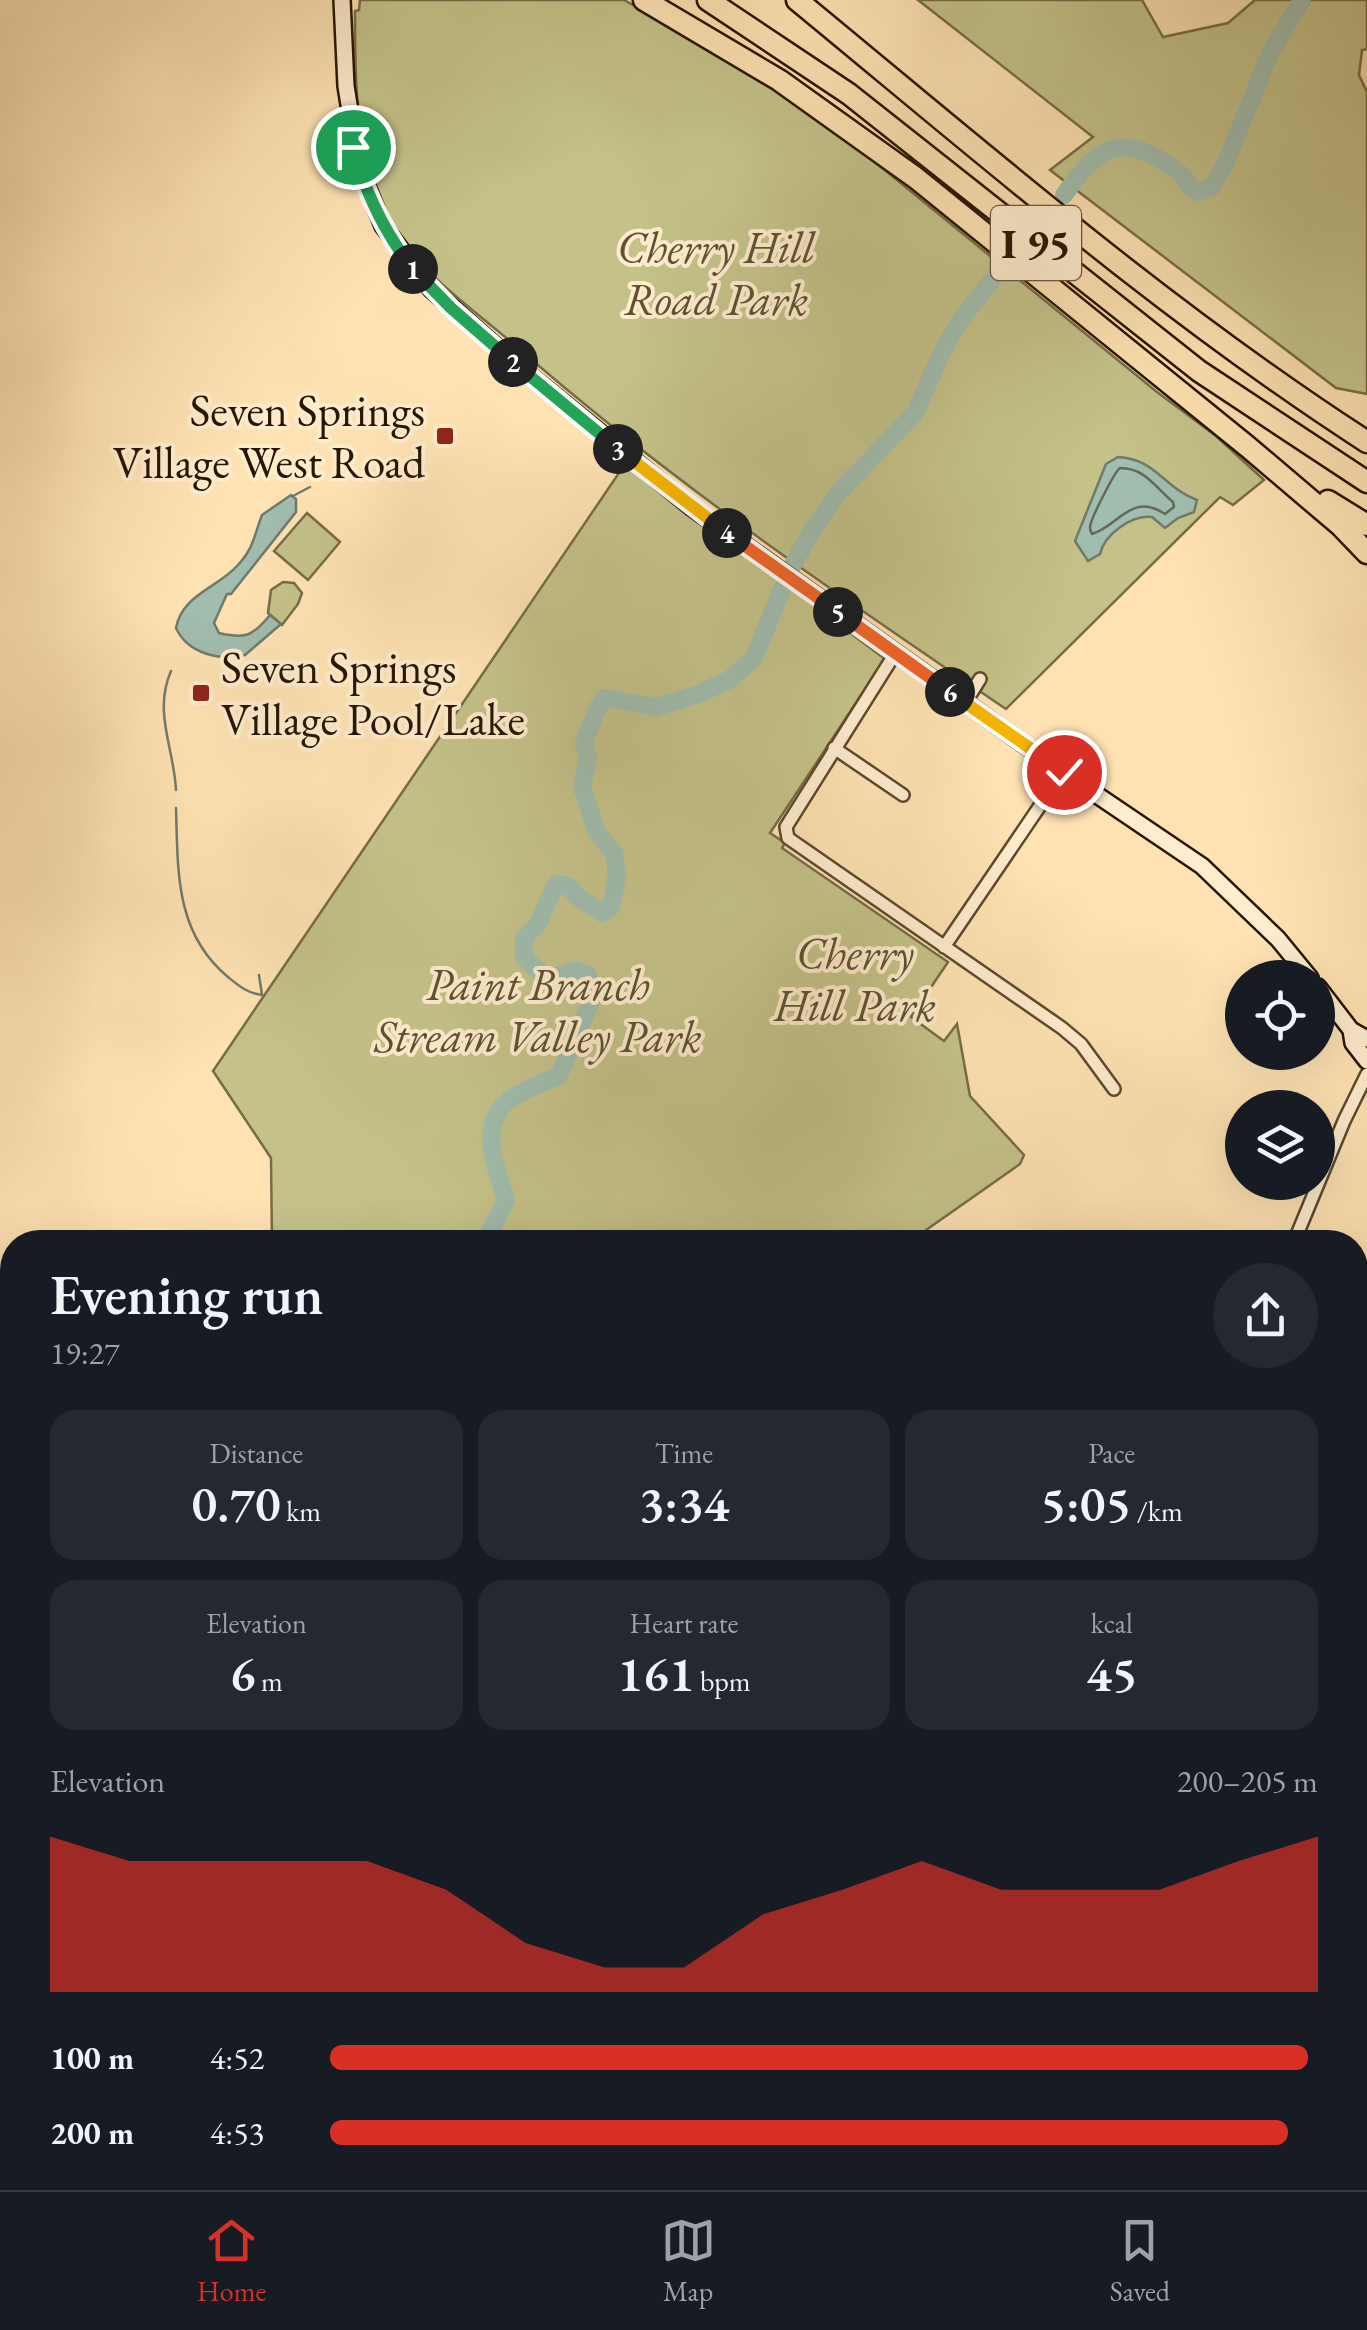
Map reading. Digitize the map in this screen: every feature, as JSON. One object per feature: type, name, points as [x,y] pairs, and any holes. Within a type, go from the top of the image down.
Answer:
[{"type":"highway","points":[[644,0],[780,80],[848,126],[1248,447],[1367,553]]},
{"type":"highway","name":"I 95","points":[[708,0],[849,94],[1198,370],[1367,482]]},
{"type":"highway","name":"I 95","points":[[797,0],[1146,287],[1367,440]]},
{"type":"highway","points":[[1248,447],[1367,525]]},
{"type":"main road","points":[[342,0],[346,86],[358,167],[383,226],[420,277],[517,366],[774,568],[1202,866],[1278,938],[1296,960]]},
{"type":"main road","points":[[1335,1009],[1351,1030],[1367,1039]]},
{"type":"main road","points":[[1351,1030],[1352,1043],[1367,1061]]},
{"type":"street","points":[[896,652],[786,827],[788,838],[1062,1028],[1082,1044],[1114,1089]]},
{"type":"street","points":[[965,703],[980,679]]},
{"type":"street","points":[[834,748],[904,795]]},
{"type":"street","points":[[944,946],[1064,772]]},
{"type":"street","points":[[1299,1230],[1367,1074]]},
{"type":"green space","name":"Cherry Hill Road Park","points":[[360,0],[624,0],[827,123],[1216,436],[1264,480],[1233,505],[1220,497],[1006,709],[818,580],[634,444],[430,273],[389,219],[369,170],[359,118],[355,64],[355,11],[359,10]]},
{"type":"green space","points":[[918,0],[1142,0],[1163,37],[1228,23],[1255,0],[1367,0],[1367,49],[1362,50],[1359,75],[1367,92],[1367,394],[1336,388],[1050,170],[1093,137]]},
{"type":"green space","name":"Paint Branch Stream Valley Park","points":[[625,464],[885,659],[770,833],[785,843],[782,848],[948,962],[911,1017],[944,1041],[957,1024],[970,1096],[1024,1155],[1020,1164],[926,1230],[272,1230],[271,1158],[213,1071]]},
{"type":"green space","points":[[307,513],[340,542],[308,580],[274,551]]},
{"type":"green space","points":[[283,582],[294,583],[302,593],[282,625],[268,613],[271,590]]},
{"type":"water","points":[[1118,457],[1142,463],[1197,500],[1194,512],[1165,528],[1152,517],[1128,522],[1113,533],[1100,554],[1088,561],[1075,541],[1106,464]]},
{"type":"water","points":[[291,495],[296,499],[296,512],[231,594],[227,594],[214,623],[219,633],[235,636],[253,632],[270,615],[281,624],[245,655],[215,656],[197,650],[176,628],[185,607],[243,560],[262,515]]},
{"type":"waterway","points":[[1064,195],[1101,154],[1127,148],[1157,158],[1198,192],[1211,188],[1227,160],[1271,51],[1302,0]]},
{"type":"waterway","points":[[791,568],[840,491],[915,413],[961,319],[1005,264]]},
{"type":"waterway","points":[[293,496],[310,487]]},
{"type":"waterway","points":[[491,1230],[506,1200],[492,1148],[493,1122],[508,1101],[559,1075],[591,1002],[588,975],[576,970],[547,979],[524,957],[524,938],[538,924],[556,884],[568,886],[602,913],[611,907],[617,876],[614,853],[597,833],[582,786],[588,758],[584,744],[597,709],[605,698],[657,707],[729,680],[754,658],[782,589]]},
{"type":"waterway","points":[[171,671],[164,716],[176,790]]},
{"type":"waterway","points":[[176,808],[179,878],[198,941],[228,977],[248,991],[262,995],[259,975]]},
{"type":"place","name":"Seven Springs Village West Road","points":[[445,436]]},
{"type":"place","name":"Seven Springs Village Pool/Lake","points":[[201,693]]},
{"type":"route","points":[[353,147],[363,179],[392,241],[451,308],[603,438],[690,506],[1064,772]]},
{"type":"park label","name":"Cherry Hill Park","points":[[855,979]]}]
